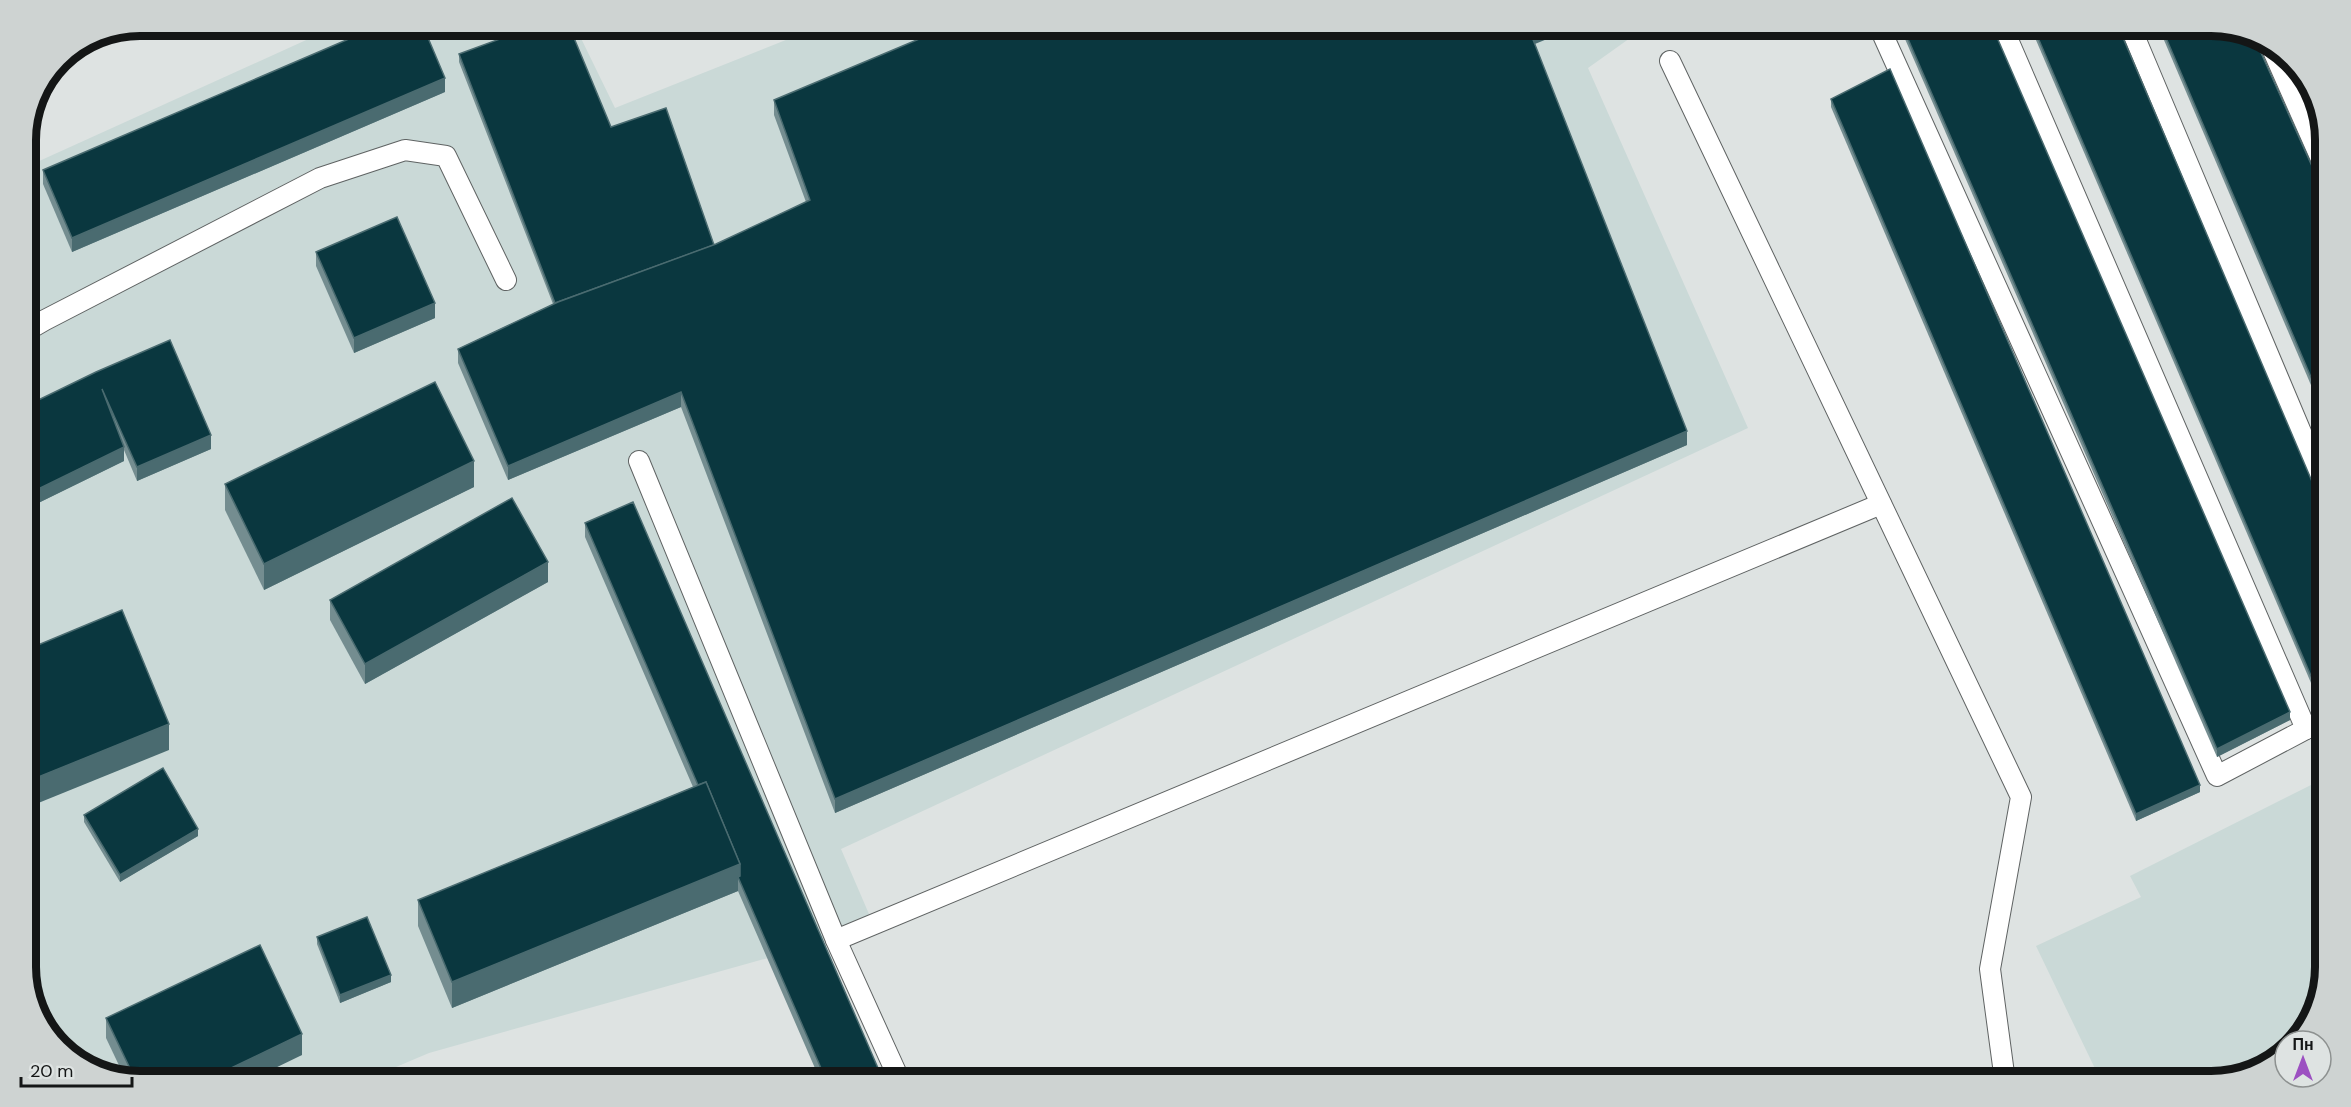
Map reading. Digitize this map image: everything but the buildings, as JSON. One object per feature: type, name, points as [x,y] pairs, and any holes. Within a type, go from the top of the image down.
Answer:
[{"type":"lane","points":[[1883,36],[2217,776],[2315,724]]},
{"type":"lane","points":[[2006,36],[2306,729]]},
{"type":"lane","points":[[2134,36],[2315,465]]},
{"type":"lane","points":[[2277,59],[2315,145]]},
{"type":"lane","points":[[1670,61],[2021,797],[1990,969],[2004,1071]]},
{"type":"lane","points":[[36,325],[320,178],[405,150],[446,156],[506,280]]},
{"type":"lane","points":[[639,461],[836,940],[895,1071]]},
{"type":"lane","points":[[836,940],[1881,504]]},
{"type":"shaded area","points":[[315,36],[580,36],[615,108],[796,36],[1633,36],[1588,68],[1748,428],[841,849],[875,928],[429,1053],[387,1071],[140,1071],[119,1069],[82,1054],[62,1036],[53,1025],[41,1001],[36,974],[36,162]]},
{"type":"shaded area","points":[[2315,783],[2315,968],[2313,988],[2307,1007],[2295,1029],[2273,1029],[2273,1051],[2269,1054],[2245,1066],[2212,1071],[2096,1071],[2036,946],[2141,897],[2130,876]]}]
